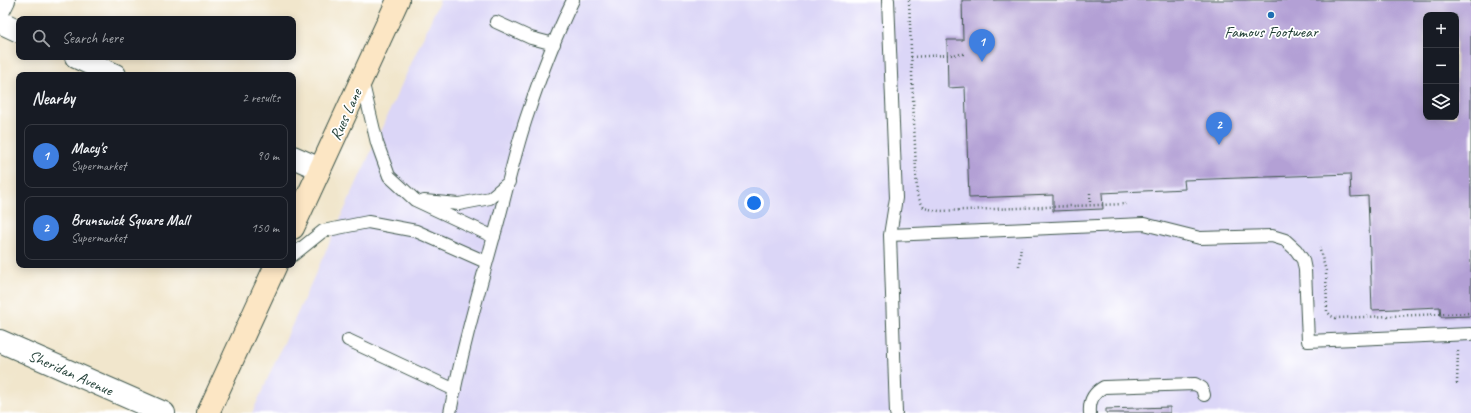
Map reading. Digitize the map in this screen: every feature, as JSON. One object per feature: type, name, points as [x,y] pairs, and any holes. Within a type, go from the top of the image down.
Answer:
[{"type":"main road","name":"Rues Lane","points":[[296,222],[398,0]]},
{"type":"main road","points":[[208,413],[276,268]]},
{"type":"street","points":[[0,8],[4,0]]},
{"type":"street","points":[[0,22],[16,30]]},
{"type":"street","points":[[82,60],[108,72]]},
{"type":"street","points":[[296,158],[320,170]]},
{"type":"street","name":"Sheridan Avenue","points":[[0,341],[164,413]]},
{"type":"lane","points":[[450,413],[486,262],[527,114],[573,0]]},
{"type":"lane","points":[[888,0],[896,198],[890,235],[896,413]]},
{"type":"lane","points":[[496,22],[531,38],[554,44]]},
{"type":"lane","points":[[362,78],[377,143],[389,176],[415,200],[494,237]]},
{"type":"lane","points":[[415,200],[459,204],[490,198],[509,182]]},
{"type":"lane","points":[[296,253],[323,232],[368,222],[416,231],[486,262]]},
{"type":"lane","points":[[890,235],[1144,224],[1200,238],[1272,236],[1285,240],[1296,250],[1303,260],[1305,270],[1308,341],[1471,334]]},
{"type":"lane","points":[[348,340],[455,390]]},
{"type":"lane","points":[[1090,413],[1091,400],[1097,391],[1104,387],[1195,384],[1202,388],[1204,395]]},
{"type":"path","points":[[908,0],[917,195],[924,208],[939,211],[1126,204]]},
{"type":"path","points":[[911,57],[964,54]]},
{"type":"path","points":[[1090,193],[1090,205]]},
{"type":"path","points":[[1019,266],[1021,241]]},
{"type":"path","points":[[1319,247],[1326,271],[1328,311],[1331,316],[1336,318],[1471,313]]},
{"type":"path","points":[[1457,384],[1458,350]]},
{"type":"shaded area","points":[[440,0],[1471,0],[1471,413],[252,413]]},
{"type":"building","points":[[962,0],[1471,0],[1471,316],[1441,317],[1440,307],[1372,310],[1368,196],[1351,197],[1350,174],[1184,180],[1185,189],[1102,193],[1103,209],[1053,211],[1053,195],[969,198],[965,87],[948,88],[947,40],[963,40]]},
{"type":"building","points":[[1170,407],[1170,413],[1106,413],[1106,409]]},
{"type":"place","name":"Famous Footwear","points":[[1271,15]]},
{"type":"place","name":"Macy's","points":[[982,62]]},
{"type":"place","name":"Brunswick Square Mall","points":[[1219,145]]}]
